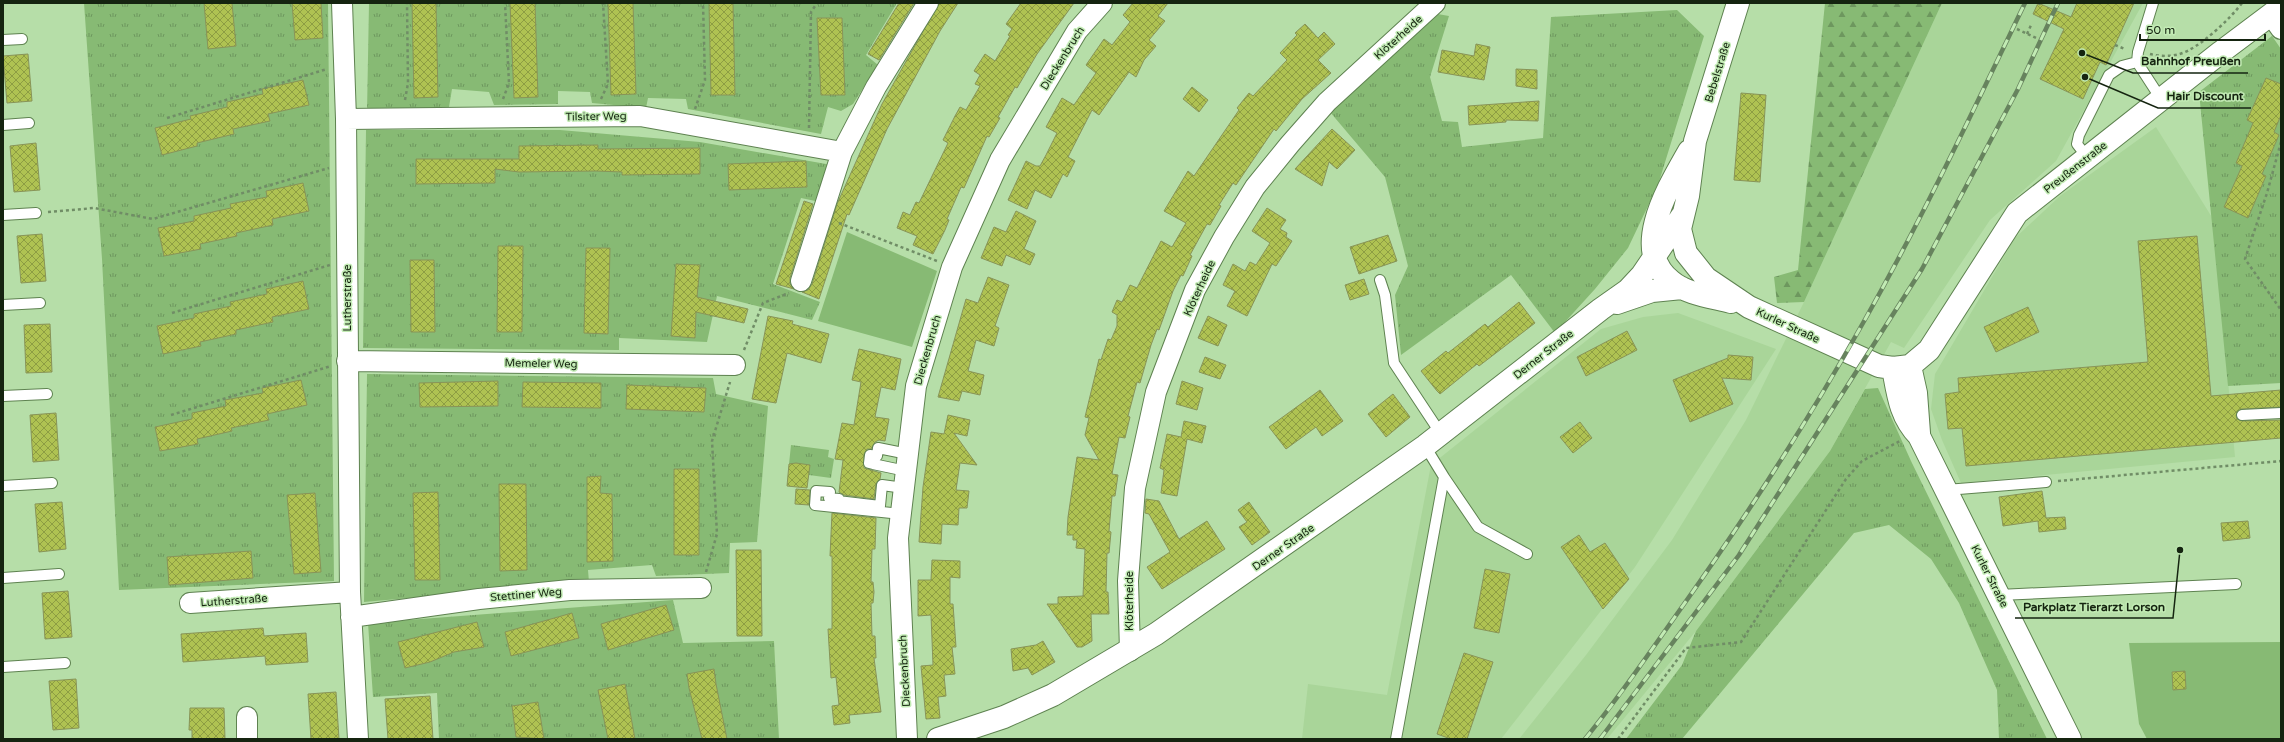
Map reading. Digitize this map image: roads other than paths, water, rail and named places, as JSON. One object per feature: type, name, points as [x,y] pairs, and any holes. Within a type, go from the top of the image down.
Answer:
[{"type":"street","name":"Lutherstraße","points":[[342,3],[346,119],[350,592],[358,739]]},
{"type":"street","points":[[801,281],[842,152],[876,87],[928,3]]},
{"type":"street","name":"Dieckenbruch","points":[[907,739],[898,538],[916,386],[952,267],[1000,160],[1077,31],[1102,3]]},
{"type":"street","name":"Klöterheide","points":[[1130,651],[1128,581],[1135,488],[1156,392],[1195,290],[1224,237],[1255,187],[1290,144],[1327,102],[1435,3]]},
{"type":"street","name":"Bebelstraße","points":[[1682,216],[1688,196],[1695,141],[1736,4]]},
{"type":"street","name":"Preußenstraße","points":[[1902,367],[1929,350],[1944,329],[2004,231],[2017,213],[2161,99],[2278,17]]},
{"type":"street","name":"Tilsiter Weg","points":[[346,119],[640,116],[842,152]]},
{"type":"street","name":"Bebelstraße","points":[[1648,251],[1668,188],[1695,141]]},
{"type":"street","name":"Derner Straße","points":[[938,739],[1004,717],[1053,695],[1130,651],[1283,548],[1433,440],[1600,309],[1628,290],[1648,251],[1682,216]]},
{"type":"street","name":"Kurler Straße","points":[[1682,216],[1681,240],[1686,253],[1706,278],[1750,307],[1847,352],[1880,366],[1902,367],[1898,394],[1907,423],[1919,436],[2070,739]]},
{"type":"street","points":[[1648,251],[1675,262],[1706,278]]},
{"type":"street","name":"Kurler Straße","points":[[1648,251],[1664,275],[1682,288],[1750,307]]},
{"type":"street","name":"Derner Straße","points":[[1600,309],[1652,291],[1682,288]]},
{"type":"street","name":"Memeler Weg","points":[[347,361],[735,365]]},
{"type":"street","name":"Stettiner Weg","points":[[351,616],[479,599],[570,590],[701,588]]},
{"type":"street","name":"Lutherstraße","points":[[190,603],[350,592]]},
{"type":"street","points":[[247,718],[248,739]]},
{"type":"lane","points":[[2154,3],[2138,52],[2137,62],[2161,99]]},
{"type":"lane","points":[[3,40],[22,39]]},
{"type":"lane","points":[[2087,157],[2077,144],[2079,134],[2109,75],[2122,66],[2137,62]]},
{"type":"lane","points":[[3,125],[29,123]]},
{"type":"lane","points":[[3,215],[36,213]]},
{"type":"lane","points":[[1380,280],[1385,295],[1394,363],[1433,440],[1444,477],[1478,527],[1527,554]]},
{"type":"lane","points":[[3,305],[40,302]]},
{"type":"lane","points":[[3,396],[47,394]]},
{"type":"lane","points":[[2242,416],[2281,413]]},
{"type":"lane","points":[[901,514],[814,505],[816,491],[830,492],[829,498],[839,499],[838,502],[880,506],[882,485],[906,471]]},
{"type":"lane","points":[[1396,739],[1444,477]]},
{"type":"lane","points":[[1946,490],[2046,482]]},
{"type":"lane","points":[[3,486],[52,483]]},
{"type":"lane","points":[[3,578],[59,574]]},
{"type":"lane","points":[[1999,595],[2236,584]]},
{"type":"lane","points":[[3,667],[65,663]]},
{"type":"railway","points":[[1585,739],[1632,677],[1702,579],[1774,471],[1820,397],[1885,284],[1906,244],[1947,164],[2025,3]]},
{"type":"railway","points":[[1600,739],[1739,555],[1922,269],[2018,89],[2058,3]]},
{"type":"place","name":"Bahnhof Preußen","points":[[2082,53]]},
{"type":"place","name":"Hair Discount","points":[[2085,77]]},
{"type":"place","name":"Parkplatz Tierarzt Lorson","points":[[2180,550]]}]
